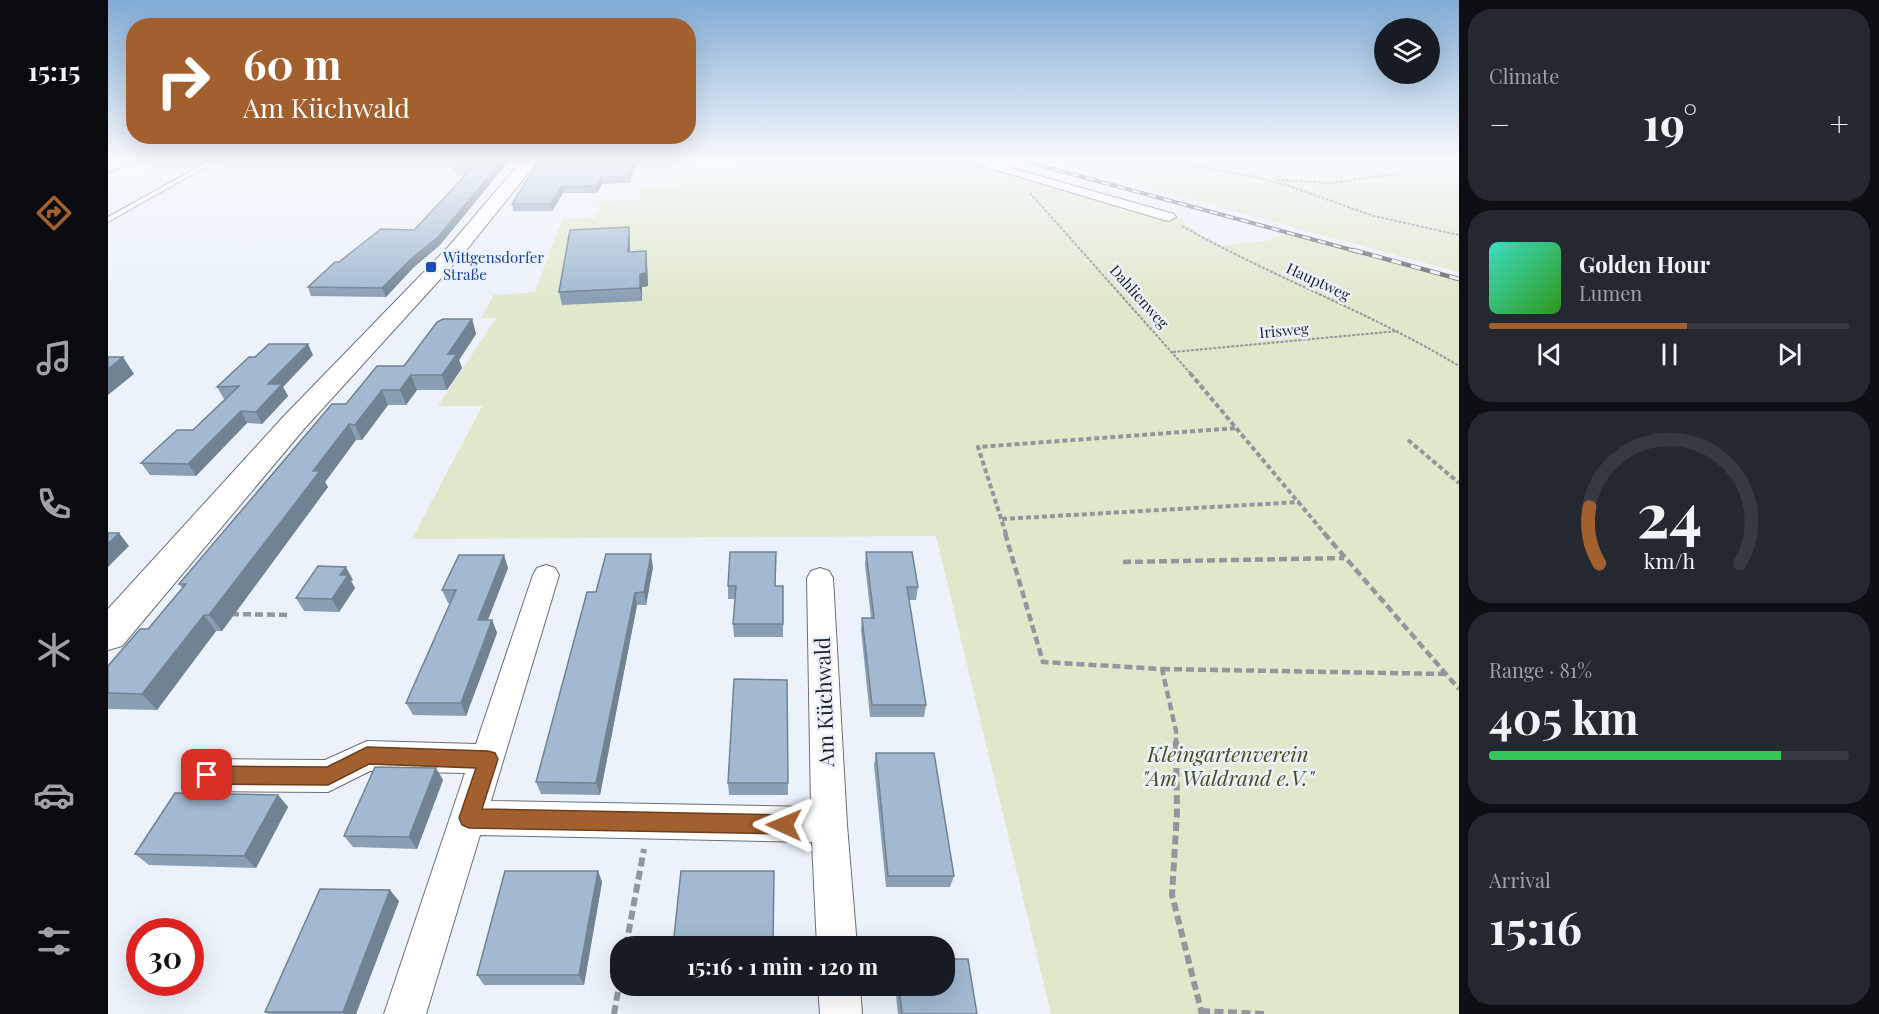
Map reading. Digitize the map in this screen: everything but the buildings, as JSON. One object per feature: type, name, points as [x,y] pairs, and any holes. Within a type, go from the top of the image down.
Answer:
[{"type":"street","points":[[108,635],[320,394],[497,204]]},
{"type":"street","points":[[1124,204],[1168,217]]},
{"type":"street","points":[[405,1014],[546,575]]},
{"type":"street","name":"Am Küchwald","points":[[820,578],[829,825],[836,936]]},
{"type":"street","points":[[207,775],[328,776],[367,756],[488,759]]},
{"type":"street","points":[[469,818],[829,825]]},
{"type":"street","points":[[840,996],[841,1014]]},
{"type":"lane","points":[[108,220],[136,204]]},
{"type":"path","name":"Dahlienweg","points":[[1040,204],[1172,352],[1345,558],[1459,689]]},
{"type":"path","points":[[1341,204],[1374,216],[1459,235]]},
{"type":"path","name":"Hauptweg","points":[[1168,217],[1215,246],[1399,330],[1459,366]]},
{"type":"path","name":"Irisweg","points":[[1172,352],[1399,330]]},
{"type":"path","points":[[1237,428],[978,447],[1002,519],[1043,662],[1162,669],[1446,674]]},
{"type":"path","points":[[1408,440],[1459,483]]},
{"type":"path","points":[[1002,519],[1299,502]]},
{"type":"path","points":[[1123,562],[1345,558]]},
{"type":"path","points":[[222,614],[290,615]]},
{"type":"path","points":[[1162,669],[1176,731],[1177,812],[1172,895],[1202,1012],[1265,1014]]},
{"type":"path","points":[[628,936],[644,852]]},
{"type":"path","points":[[614,1014],[617,996]]},
{"type":"green space","name":"Kleingartenverein \"Am Waldrand e.V.\"","points":[[599,204],[1136,204],[1175,215],[1203,237],[1222,245],[1265,241],[1285,234],[1459,281],[1459,1014],[1051,1014],[936,536],[412,539],[482,406],[438,406],[496,318],[481,318],[494,295],[535,292],[562,219],[594,218]]},
{"type":"green space","points":[[1208,204],[1459,204],[1459,272]]},
{"type":"railway","points":[[1183,204],[1359,252]]},
{"type":"railway","points":[[1353,250],[1459,279]]},
{"type":"place","name":"Wittgensdorfer Straße","points":[[431,267]]},
{"type":"route","points":[[207,775],[328,776],[367,756],[488,759],[469,818],[784,825]]}]
